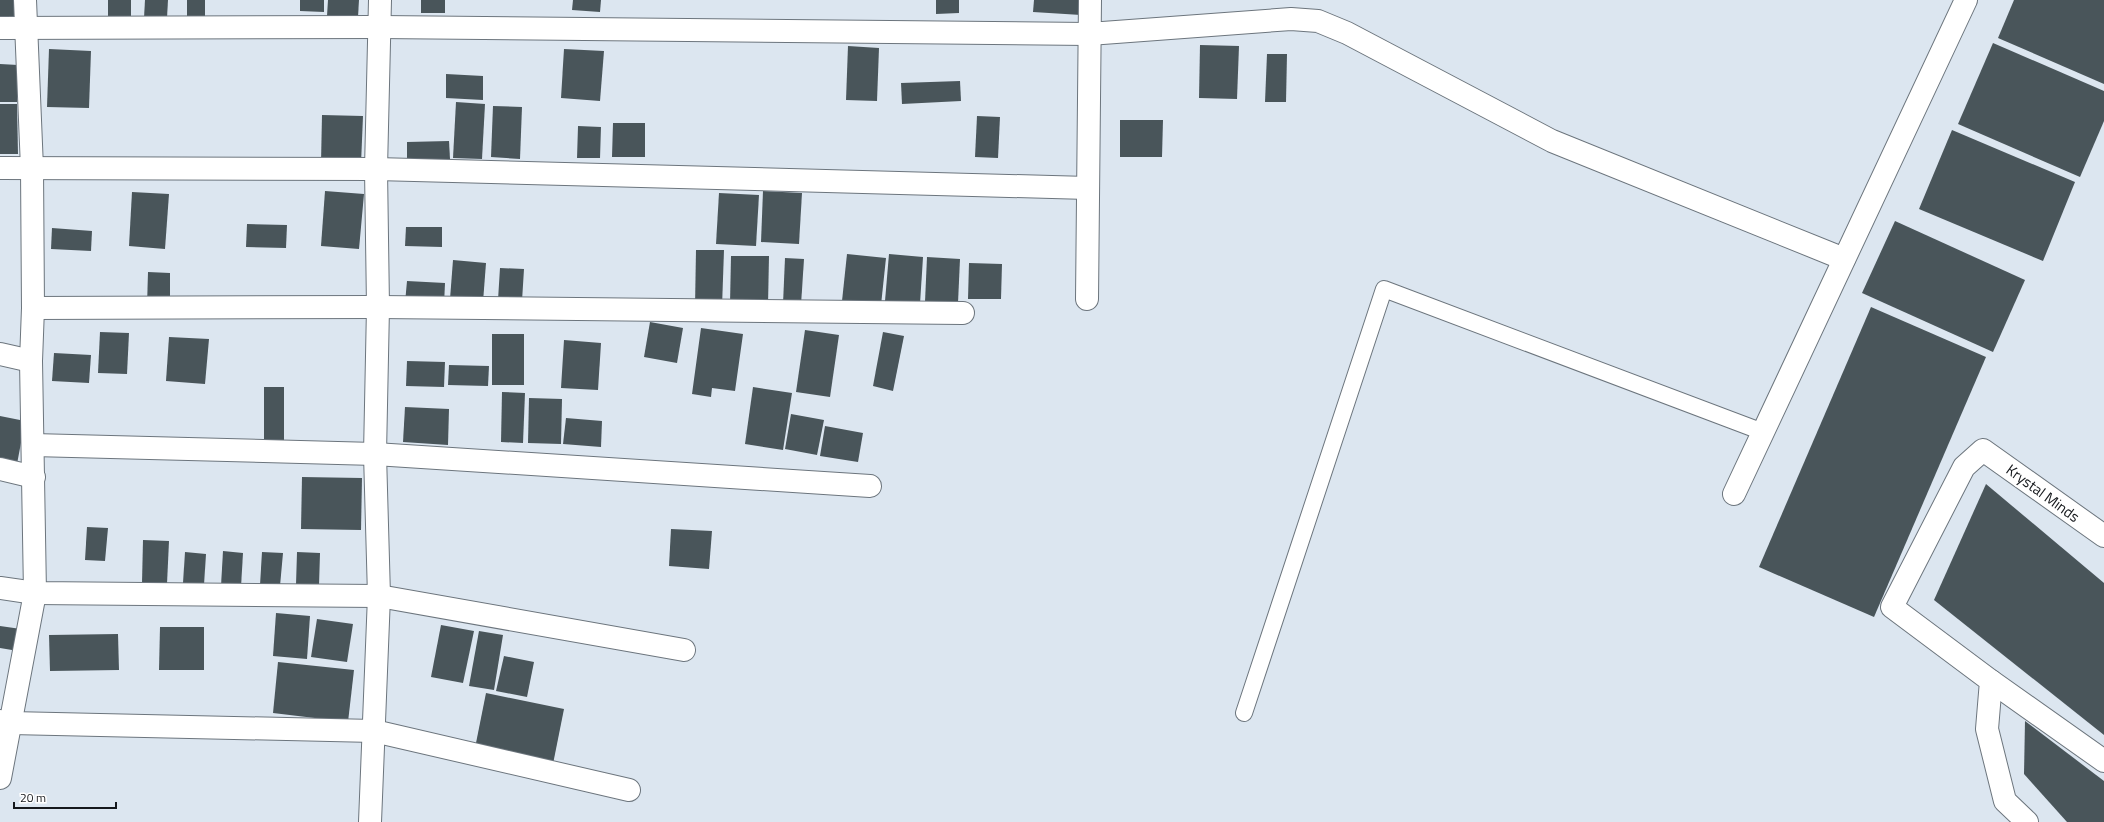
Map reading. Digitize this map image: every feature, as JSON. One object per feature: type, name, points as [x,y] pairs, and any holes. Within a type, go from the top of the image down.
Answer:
[{"type":"street","points":[[0,778],[5,722],[35,593],[31,361],[33,308],[32,168],[25,0]]},
{"type":"street","points":[[370,822],[379,596],[375,454],[378,307],[376,169],[380,0]]},
{"type":"street","points":[[1087,299],[1090,0]]},
{"type":"street","points":[[1734,494],[1966,0]]},
{"type":"street","points":[[0,28],[380,27],[1089,34],[1291,19],[1318,21],[1347,33],[1552,141],[1844,259]]},
{"type":"street","points":[[0,168],[376,169],[1088,188]]},
{"type":"street","points":[[33,308],[378,307],[963,313]]},
{"type":"street","points":[[0,354],[31,361]]},
{"type":"street","points":[[33,445],[375,454],[870,486]]},
{"type":"street","name":"Krystal Minds","points":[[1992,681],[1892,607],[1964,467],[1983,450],[2104,536]]},
{"type":"street","points":[[0,469],[34,477]]},
{"type":"street","points":[[0,588],[35,593],[379,596],[684,650]]},
{"type":"street","points":[[2028,822],[2005,801],[1987,729],[1992,681],[2104,761]]},
{"type":"street","points":[[5,722],[374,731],[629,790]]},
{"type":"lane","points":[[1244,713],[1384,289],[1763,432]]},
{"type":"building","points":[[0,0],[18,0],[18,16],[0,16]]},
{"type":"building","points":[[108,0],[131,0],[131,19],[108,19]]},
{"type":"building","points":[[145,0],[168,0],[167,18],[144,18]]},
{"type":"building","points":[[187,0],[205,0],[205,19],[187,19]]},
{"type":"building","points":[[300,0],[324,0],[324,12],[300,11]]},
{"type":"building","points":[[328,0],[359,0],[358,17],[327,16]]},
{"type":"building","points":[[421,0],[445,0],[445,13],[421,13]]},
{"type":"building","points":[[573,0],[601,0],[600,12],[572,10]]},
{"type":"building","points":[[936,0],[959,0],[959,13],[936,14]]},
{"type":"building","points":[[1034,0],[1082,0],[1081,15],[1033,12]]},
{"type":"building","points":[[2014,0],[2104,0],[2104,84],[1998,38]]},
{"type":"building","points":[[1993,43],[2104,91],[2104,121],[2080,177],[1958,124]]},
{"type":"building","points":[[1200,45],[1239,46],[1237,99],[1199,98]]},
{"type":"building","points":[[848,46],[879,48],[877,101],[846,100]]},
{"type":"building","points":[[49,49],[91,51],[89,108],[47,107]]},
{"type":"building","points":[[564,49],[604,51],[600,101],[561,98]]},
{"type":"building","points":[[1267,54],[1287,54],[1286,102],[1265,102]]},
{"type":"building","points":[[0,64],[18,65],[17,102],[0,102]]},
{"type":"building","points":[[446,74],[483,76],[483,100],[446,98]]},
{"type":"building","points":[[960,81],[961,101],[902,104],[901,83]]},
{"type":"building","points":[[456,102],[485,104],[482,159],[453,158]]},
{"type":"building","points":[[0,104],[17,104],[18,154],[0,154]]},
{"type":"building","points":[[493,106],[522,107],[520,159],[491,157]]},
{"type":"building","points":[[322,115],[363,116],[361,164],[321,163]]},
{"type":"building","points":[[977,116],[1000,117],[998,158],[975,157]]},
{"type":"building","points":[[1120,120],[1163,120],[1162,157],[1120,157]]},
{"type":"building","points":[[613,123],[645,123],[645,157],[612,157]]},
{"type":"building","points":[[578,126],[601,127],[600,158],[577,158]]},
{"type":"building","points":[[1952,130],[2075,182],[2043,261],[1919,209]]},
{"type":"building","points":[[449,141],[450,159],[407,161],[407,142]]},
{"type":"building","points":[[325,191],[364,194],[359,249],[321,246]]},
{"type":"building","points":[[763,191],[802,193],[799,244],[761,242]]},
{"type":"building","points":[[132,192],[169,194],[165,249],[129,246]]},
{"type":"building","points":[[719,193],[759,195],[756,246],[716,244]]},
{"type":"building","points":[[1895,221],[2025,280],[1993,352],[1862,293]]},
{"type":"building","points":[[247,224],[287,225],[286,248],[246,247]]},
{"type":"building","points":[[406,227],[442,227],[442,247],[405,246]]},
{"type":"building","points":[[52,228],[92,231],[91,251],[51,249]]},
{"type":"building","points":[[696,250],[724,250],[722,307],[695,307]]},
{"type":"building","points":[[847,254],[886,258],[881,305],[842,301]]},
{"type":"building","points":[[889,254],[923,257],[920,304],[885,301]]},
{"type":"building","points":[[731,256],[769,256],[768,305],[730,304]]},
{"type":"building","points":[[927,257],[960,259],[958,303],[925,302]]},
{"type":"building","points":[[785,258],[804,259],[801,305],[783,304]]},
{"type":"building","points":[[453,260],[486,263],[483,302],[450,299]]},
{"type":"building","points":[[969,263],[1002,264],[1001,299],[968,299]]},
{"type":"building","points":[[500,268],[524,269],[522,301],[498,300]]},
{"type":"building","points":[[148,272],[170,273],[170,306],[147,306]]},
{"type":"building","points":[[407,281],[445,283],[444,305],[405,303]]},
{"type":"building","points":[[1871,307],[1986,357],[1874,617],[1759,567]]},
{"type":"building","points":[[650,322],[683,328],[677,363],[644,357]]},
{"type":"building","points":[[701,328],[743,334],[735,391],[712,388],[711,397],[692,394]]},
{"type":"building","points":[[805,330],[839,335],[830,397],[796,392]]},
{"type":"building","points":[[100,332],[129,333],[127,374],[98,373]]},
{"type":"building","points":[[883,332],[904,336],[893,391],[873,386]]},
{"type":"building","points":[[492,334],[524,334],[524,385],[492,385]]},
{"type":"building","points":[[169,337],[209,339],[205,384],[166,381]]},
{"type":"building","points":[[564,340],[601,343],[598,390],[561,388]]},
{"type":"building","points":[[54,353],[91,355],[89,383],[52,381]]},
{"type":"building","points":[[407,361],[445,362],[444,387],[406,386]]},
{"type":"building","points":[[449,365],[489,366],[488,386],[448,385]]},
{"type":"building","points":[[264,387],[284,387],[284,441],[264,441]]},
{"type":"building","points":[[753,387],[792,393],[783,450],[745,444]]},
{"type":"building","points":[[502,392],[525,393],[523,443],[501,442]]},
{"type":"building","points":[[529,398],[562,399],[561,444],[528,443]]},
{"type":"building","points":[[405,407],[449,409],[448,445],[403,442]]},
{"type":"building","points":[[791,414],[824,420],[817,455],[785,449]]},
{"type":"building","points":[[0,416],[25,421],[17,464],[0,461]]},
{"type":"building","points":[[566,418],[602,421],[601,447],[563,444]]},
{"type":"building","points":[[825,426],[863,433],[858,462],[820,456]]},
{"type":"building","points":[[302,477],[362,478],[361,530],[301,529]]},
{"type":"building","points":[[1986,484],[2104,583],[2104,735],[1934,600]]},
{"type":"building","points":[[87,527],[108,528],[105,561],[85,560]]},
{"type":"building","points":[[671,529],[712,531],[709,569],[669,566]]},
{"type":"building","points":[[143,540],[169,541],[167,584],[142,583]]},
{"type":"building","points":[[223,551],[243,553],[241,587],[221,586]]},
{"type":"building","points":[[185,552],[206,554],[204,585],[183,583]]},
{"type":"building","points":[[262,552],[283,553],[280,586],[260,585]]},
{"type":"building","points":[[297,552],[320,553],[319,585],[296,585]]},
{"type":"building","points":[[276,613],[310,616],[307,659],[273,656]]},
{"type":"building","points":[[317,619],[353,624],[347,662],[311,657]]},
{"type":"building","points":[[441,625],[474,631],[463,683],[431,677]]},
{"type":"building","points":[[0,626],[21,629],[18,651],[0,648]]},
{"type":"building","points":[[160,627],[204,627],[204,670],[159,670]]},
{"type":"building","points":[[479,631],[503,635],[494,690],[469,686]]},
{"type":"building","points":[[118,634],[119,670],[50,671],[49,635]]},
{"type":"building","points":[[504,656],[534,662],[527,697],[496,691]]},
{"type":"building","points":[[278,662],[354,670],[348,722],[273,713]]},
{"type":"building","points":[[486,693],[564,709],[553,764],[475,748]]},
{"type":"building","points":[[2025,721],[2104,781],[2104,822],[2067,822],[2024,774]]}]
